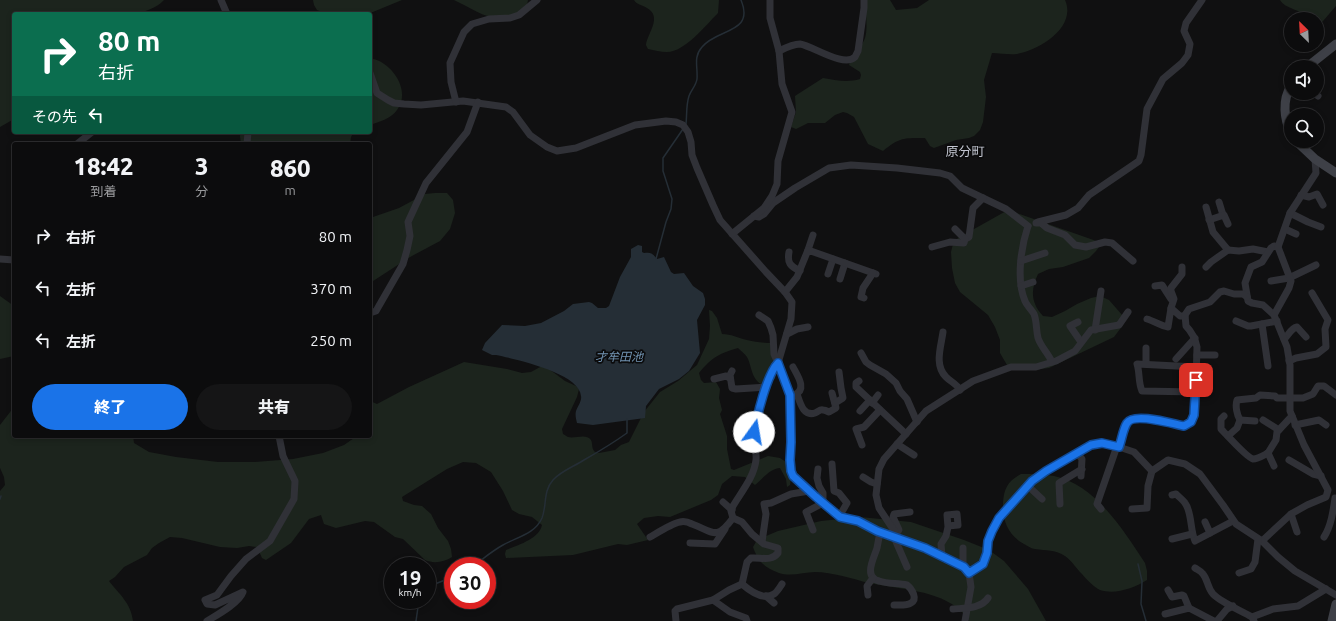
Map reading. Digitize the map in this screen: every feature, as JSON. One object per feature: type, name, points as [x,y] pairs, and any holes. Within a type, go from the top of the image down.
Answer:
[{"type":"main road","points":[[1316,60],[1336,44]]},
{"type":"main road","points":[[1303,148],[1315,159],[1335,170]]},
{"type":"main road","points":[[1332,621],[1336,607]]},
{"type":"street","points":[[221,0],[226,12]]},
{"type":"street","points":[[456,102],[451,82],[450,63],[464,32],[472,24],[489,19],[510,18],[519,15],[537,0]]},
{"type":"street","points":[[732,234],[764,208],[772,196],[777,184],[778,160],[792,112],[782,84],[779,50],[770,18],[770,0]]},
{"type":"street","points":[[779,50],[798,44],[842,60],[849,60],[855,57],[858,51],[864,0]]},
{"type":"street","points":[[1028,226],[1066,215],[1078,208],[1089,195],[1139,161],[1146,109],[1163,79],[1182,64],[1188,54],[1190,44],[1184,32],[1186,23],[1202,0]]},
{"type":"street","points":[[372,79],[377,93],[394,103],[421,105],[463,101],[506,107],[513,112],[530,135],[547,147],[557,151],[576,148],[641,124],[666,121],[676,122],[684,128],[691,142],[692,155],[697,168],[712,205],[720,220],[785,292],[792,302],[791,319],[787,334],[778,363],[774,367],[757,417],[754,432],[756,459],[752,474],[726,528],[715,544],[690,543]]},
{"type":"street","points":[[372,312],[376,311],[402,264],[410,236],[408,222],[426,184],[467,132],[478,102]]},
{"type":"street","points":[[80,142],[90,134]]},
{"type":"street","points":[[1236,321],[1248,326],[1262,324],[1275,318],[1291,281],[1278,247],[1290,213],[1316,173],[1315,159]]},
{"type":"street","points":[[754,216],[759,217],[764,214],[774,203],[795,188],[829,168],[852,165],[897,168],[940,173],[950,176],[962,188],[1006,209],[1028,226]]},
{"type":"street","points":[[1301,195],[1309,197],[1317,194],[1323,205]]},
{"type":"street","points":[[932,247],[950,242],[964,243],[965,239],[969,237],[973,208],[983,198]]},
{"type":"street","points":[[1219,202],[1223,215],[1228,224]]},
{"type":"street","points":[[1206,207],[1213,232],[1228,250]]},
{"type":"street","points":[[1290,213],[1321,227]]},
{"type":"street","points":[[1209,220],[1223,215]]},
{"type":"street","points":[[1038,222],[1042,223],[1047,228],[1065,235],[1076,245],[1086,247],[1106,242],[1112,243],[1133,261]]},
{"type":"street","points":[[1028,226],[1022,248],[1020,276],[1021,286],[1026,302],[1036,321],[1037,336],[1041,346],[1052,362]]},
{"type":"street","points":[[955,229],[965,239]]},
{"type":"street","points":[[1285,229],[1296,234]]},
{"type":"street","points":[[785,292],[800,271],[813,235]]},
{"type":"street","points":[[1278,247],[1274,246],[1271,248],[1262,262],[1251,267],[1249,270],[1245,283],[1247,297],[1248,301],[1263,305],[1275,318],[1284,339],[1289,361],[1290,411],[1304,445],[1328,490],[1326,497]]},
{"type":"street","points":[[1206,267],[1228,250],[1239,251],[1253,249],[1268,252]]},
{"type":"street","points":[[808,250],[874,274],[863,288],[861,297],[864,298]]},
{"type":"street","points":[[789,252],[788,259],[790,263],[793,267],[800,271]]},
{"type":"street","points":[[1022,261],[1045,253]]},
{"type":"street","points":[[0,259],[12,260]]},
{"type":"street","points":[[828,274],[832,259]]},
{"type":"street","points":[[840,279],[845,263]]},
{"type":"street","points":[[1270,281],[1289,278],[1316,265]]},
{"type":"street","points":[[1147,319],[1168,327],[1174,300],[1171,288],[1182,274],[1182,267]]},
{"type":"street","points":[[1021,286],[1033,282]]},
{"type":"street","points":[[1155,286],[1162,285],[1172,305],[1180,316],[1185,316]]},
{"type":"street","points":[[1095,330],[1102,291]]},
{"type":"street","points":[[1101,509],[1097,504],[1127,422],[1134,418],[1152,419],[1184,426],[1191,422],[1194,415],[1197,347],[1195,338],[1186,326],[1185,316],[1189,309],[1210,302],[1220,292],[1224,291],[1234,294],[1243,294],[1247,297]]},
{"type":"street","points":[[1289,361],[1296,358],[1317,354],[1326,347],[1325,329],[1328,320],[1312,293]]},
{"type":"street","points":[[907,567],[896,536],[880,508],[876,495],[879,469],[884,459],[897,444],[926,411],[973,381],[1010,367],[1036,367],[1052,362],[1075,351],[1091,330],[1119,324],[1128,312]]},
{"type":"street","points":[[759,315],[768,321],[773,335],[774,354],[793,395],[802,408],[810,414],[814,414],[823,409],[830,412],[836,408],[832,393]]},
{"type":"street","points":[[1078,322],[1070,326],[1081,342]]},
{"type":"street","points":[[1262,324],[1268,366]]},
{"type":"street","points":[[787,334],[797,329],[808,327]]},
{"type":"street","points":[[1284,339],[1294,327],[1297,327],[1306,337]]},
{"type":"street","points":[[943,332],[939,364],[941,371],[946,378],[958,386],[960,390]]},
{"type":"street","points":[[1176,359],[1195,338]]},
{"type":"street","points":[[1146,348],[1146,364]]},
{"type":"street","points":[[861,353],[866,362],[886,374],[896,383],[900,391],[907,399],[917,422]]},
{"type":"street","points":[[1197,355],[1215,355]]},
{"type":"street","points":[[1195,392],[1142,391],[1139,385],[1139,371],[1137,364],[1196,367]]},
{"type":"street","points":[[793,367],[799,378],[801,390],[793,395]]},
{"type":"street","points":[[835,403],[843,398],[839,372]]},
{"type":"street","points":[[714,379],[731,374],[732,388],[767,387]]},
{"type":"street","points":[[859,381],[856,383],[856,387],[906,434]]},
{"type":"street","points":[[1228,436],[1237,428],[1240,420],[1238,416],[1237,400],[1256,398],[1260,395],[1303,398],[1313,394],[1318,386],[1324,386],[1336,395]]},
{"type":"street","points":[[793,395],[794,445],[791,471],[793,476],[840,517],[858,521],[880,532],[896,536],[925,548],[963,567],[969,573],[971,587],[965,621]]},
{"type":"street","points":[[860,411],[878,395]]},
{"type":"street","points":[[862,445],[856,429],[864,426],[880,410]]},
{"type":"street","points":[[1224,416],[1221,419],[1221,428],[1250,458],[1254,459],[1268,453],[1276,440],[1277,432],[1292,416]]},
{"type":"street","points":[[1240,420],[1256,422]]},
{"type":"street","points":[[1263,420],[1279,430]]},
{"type":"street","points":[[1295,425],[1319,420],[1326,425]]},
{"type":"street","points":[[207,621],[223,612],[241,597],[243,592],[215,605],[207,604],[205,600],[217,595],[246,560],[270,541],[294,499],[295,481],[283,456],[279,438]]},
{"type":"street","points":[[969,573],[983,564],[987,553],[988,541],[999,518],[1032,481],[1046,471],[1091,445],[1102,443],[1134,452],[1152,471]]},
{"type":"street","points":[[897,444],[914,455]]},
{"type":"street","points":[[1060,504],[1059,483],[1082,472],[1082,459],[1077,453]]},
{"type":"street","points":[[1268,453],[1274,466]]},
{"type":"street","points":[[1132,509],[1147,508],[1148,486],[1152,471],[1168,460],[1185,464],[1200,474],[1236,524],[1260,540],[1295,571],[1336,595]]},
{"type":"street","points":[[1289,460],[1313,474],[1321,476]]},
{"type":"street","points":[[832,464],[834,491],[839,493],[847,503],[840,517]]},
{"type":"street","points":[[818,469],[817,478],[823,493],[823,503]]},
{"type":"street","points":[[863,477],[877,484]]},
{"type":"street","points":[[1028,486],[1042,499]]},
{"type":"street","points":[[762,542],[766,514],[764,504],[771,503],[792,494],[809,491]]},
{"type":"street","points":[[1172,495],[1176,494],[1186,504],[1192,534],[1195,541],[1233,521]]},
{"type":"street","points":[[1239,573],[1251,569],[1255,562],[1260,540],[1292,514],[1307,505],[1326,497],[1335,497],[1328,530],[1324,537]]},
{"type":"street","points":[[723,502],[732,514],[742,522],[752,534],[764,544],[778,548],[778,553],[771,559],[751,558],[747,562],[742,584]]},
{"type":"street","points":[[813,530],[806,512],[823,503]]},
{"type":"street","points":[[896,536],[899,530],[893,517],[894,514],[910,512]]},
{"type":"street","points":[[1292,514],[1297,532]]},
{"type":"street","points":[[650,537],[679,522],[687,522],[713,533],[719,532],[726,528]]},
{"type":"street","points":[[1205,522],[1210,533]]},
{"type":"street","points":[[942,556],[941,544],[946,536],[948,526]]},
{"type":"street","points":[[880,532],[877,548],[872,561],[871,574],[873,578],[878,581],[908,585],[914,595],[914,600],[911,603],[902,606],[894,605]]},
{"type":"street","points":[[1172,539],[1192,534]]},
{"type":"street","points":[[963,548],[963,567]]},
{"type":"street","points":[[1196,568],[1203,573],[1212,593],[1253,619],[1273,609],[1298,606],[1326,589]]},
{"type":"street","points":[[868,595],[867,586],[873,578]]},
{"type":"street","points":[[742,584],[750,591],[766,596],[775,594],[782,584]]},
{"type":"street","points":[[676,621],[675,611],[680,607],[713,600],[742,584]]},
{"type":"street","points":[[1168,590],[1172,597],[1184,596],[1189,608]]},
{"type":"street","points":[[766,596],[774,603]]},
{"type":"street","points":[[953,609],[967,608],[986,602],[988,598]]},
{"type":"street","points":[[713,600],[730,612],[746,618],[747,621]]},
{"type":"street","points":[[1165,614],[1189,608],[1214,621],[1217,621],[1227,609],[1233,606]]},
{"type":"shaded area","points":[[0,0],[164,0],[154,8],[142,12],[12,12],[12,120],[0,127]]},
{"type":"shaded area","points":[[313,0],[402,0],[372,12],[322,12],[317,10]]},
{"type":"shaded area","points":[[454,0],[528,0],[527,5],[514,15],[504,18],[497,18],[489,17]]},
{"type":"shaded area","points":[[634,0],[719,0],[718,13],[695,37],[681,48],[667,52],[660,51],[648,49],[646,45],[654,21],[652,12]]},
{"type":"shaded area","points":[[864,0],[890,0],[896,10],[917,8],[929,0],[1065,0],[1067,10],[1066,19],[1061,28],[1054,36],[1036,48],[1017,54],[992,53],[984,80],[986,97],[983,122],[980,130],[974,136],[956,140],[934,148],[930,146],[925,138],[907,138],[894,143],[883,151],[868,144],[854,117],[847,113],[843,112],[835,115],[825,123],[808,123],[796,129],[791,127],[796,112],[795,96],[823,78],[846,81],[860,79],[860,72],[849,65],[864,41],[866,34]]},
{"type":"shaded area","points":[[1280,0],[1336,0],[1336,6],[1324,20],[1324,12],[1299,12]]},
{"type":"shaded area","points":[[372,59],[383,63],[394,73],[402,91],[402,98],[397,110],[385,119],[372,124]]},
{"type":"shaded area","points":[[240,134],[353,134],[350,142],[241,142]]},
{"type":"shaded area","points":[[447,193],[453,200],[455,213],[450,229],[440,241],[410,257],[372,282],[372,216],[399,208],[425,194]]},
{"type":"shaded area","points":[[1008,210],[1102,243],[1089,258],[1063,267],[1049,269],[1038,274],[1034,285],[1033,295],[1036,306],[1043,316],[1052,317],[1091,298],[1100,296],[1109,300],[1123,316],[1123,325],[1114,337],[1049,368],[1032,370],[1007,365],[1000,353],[1000,340],[988,315],[960,292],[955,283],[951,252],[953,244],[958,238]]},
{"type":"shaded area","points":[[0,296],[12,305],[12,356],[0,359]]},
{"type":"shaded area","points":[[709,310],[712,311],[717,318],[722,334],[763,343],[773,343],[777,367],[775,379],[763,385],[756,380],[747,357],[738,348],[717,356],[699,373],[701,380],[704,383],[716,382],[720,389],[719,398],[722,410],[720,414],[727,436],[727,449],[731,469],[734,470],[768,456],[780,458],[786,462],[790,473],[790,485],[787,487],[786,479],[780,468],[770,472],[755,485],[745,477],[732,476],[722,484],[718,495],[711,500],[670,517],[658,516],[644,518],[637,524],[648,540],[627,545],[618,544],[573,555],[506,558],[506,550],[522,544],[532,538],[537,534],[542,525],[532,517],[519,514],[512,510],[503,491],[491,472],[476,463],[463,462],[447,469],[402,497],[403,501],[422,506],[431,514],[438,528],[448,541],[451,549],[452,557],[444,557],[444,561],[436,562],[436,557],[422,557],[403,539],[395,537],[374,522],[365,521],[336,528],[324,524],[321,515],[309,519],[291,543],[266,560],[262,558],[257,547],[220,547],[182,538],[170,537],[159,543],[152,548],[147,555],[124,567],[109,581],[130,609],[133,621],[0,621],[0,491],[5,485],[4,477],[0,468],[0,425],[12,410],[12,438],[133,438],[134,443],[149,452],[176,457],[218,462],[255,462],[293,459],[323,453],[344,445],[354,438],[372,438],[372,402],[377,404],[409,387],[464,362],[522,373],[531,372],[545,366],[565,381],[579,389],[577,397],[562,429],[563,434],[568,437],[589,438],[595,452],[599,453],[615,450],[621,445],[629,442],[644,412],[660,392],[678,381],[697,365],[709,339]]},
{"type":"shaded area","points":[[1021,474],[1050,475],[1069,481],[1083,488],[1107,510],[1128,537],[1145,563],[1147,580],[1124,590],[1112,592],[1100,590],[1095,587],[1065,556],[1054,551],[1033,548],[1014,537],[1005,522],[1003,510],[1004,493],[1010,482]]},
{"type":"shaded area","points":[[860,517],[911,522],[989,550],[1004,561],[1028,589],[1046,621],[969,621],[961,611],[952,604],[930,594],[869,583],[828,573],[815,572],[788,575],[779,573],[769,569],[762,563],[753,547],[757,540],[778,531],[821,521]]},
{"type":"water","name":"才牟田池","points":[[638,245],[642,246],[642,252],[651,253],[657,259],[664,257],[671,272],[674,274],[684,273],[693,286],[703,293],[705,305],[697,320],[700,353],[689,371],[679,379],[659,389],[646,406],[645,418],[593,425],[577,423],[576,411],[581,396],[578,388],[570,380],[545,368],[492,355],[482,350],[485,343],[502,325],[525,326],[541,323],[564,311],[573,304],[589,302],[598,308],[606,308],[609,306],[620,277],[631,257],[631,249]]},
{"type":"waterway","points":[[686,124],[688,99],[697,79],[696,62],[699,51],[716,36],[739,25],[743,19],[744,11],[741,0]]},
{"type":"waterway","points":[[656,259],[671,209],[672,199],[663,171],[663,158],[683,129]]},
{"type":"waterway","points":[[485,557],[499,547],[535,528],[542,518],[546,493],[553,480],[563,472],[600,451],[627,433],[627,419]]},
{"type":"waterway","points":[[1138,564],[1142,581],[1141,604],[1146,621]]},
{"type":"waterway","points":[[436,584],[444,580]]},
{"type":"waterway","points":[[416,621],[418,609]]},
{"type":"district","name":"原分町","points":[[965,151]]},
{"type":"route","points":[[754,432],[757,417],[770,376],[774,367],[778,363],[790,395],[790,460],[793,476],[840,517],[858,521],[877,531],[925,548],[964,567],[969,573],[983,564],[987,553],[988,541],[999,518],[1032,481],[1060,462],[1091,445],[1102,443],[1119,447],[1127,422],[1134,418],[1152,419],[1184,426],[1191,422],[1194,415],[1196,380]]}]
